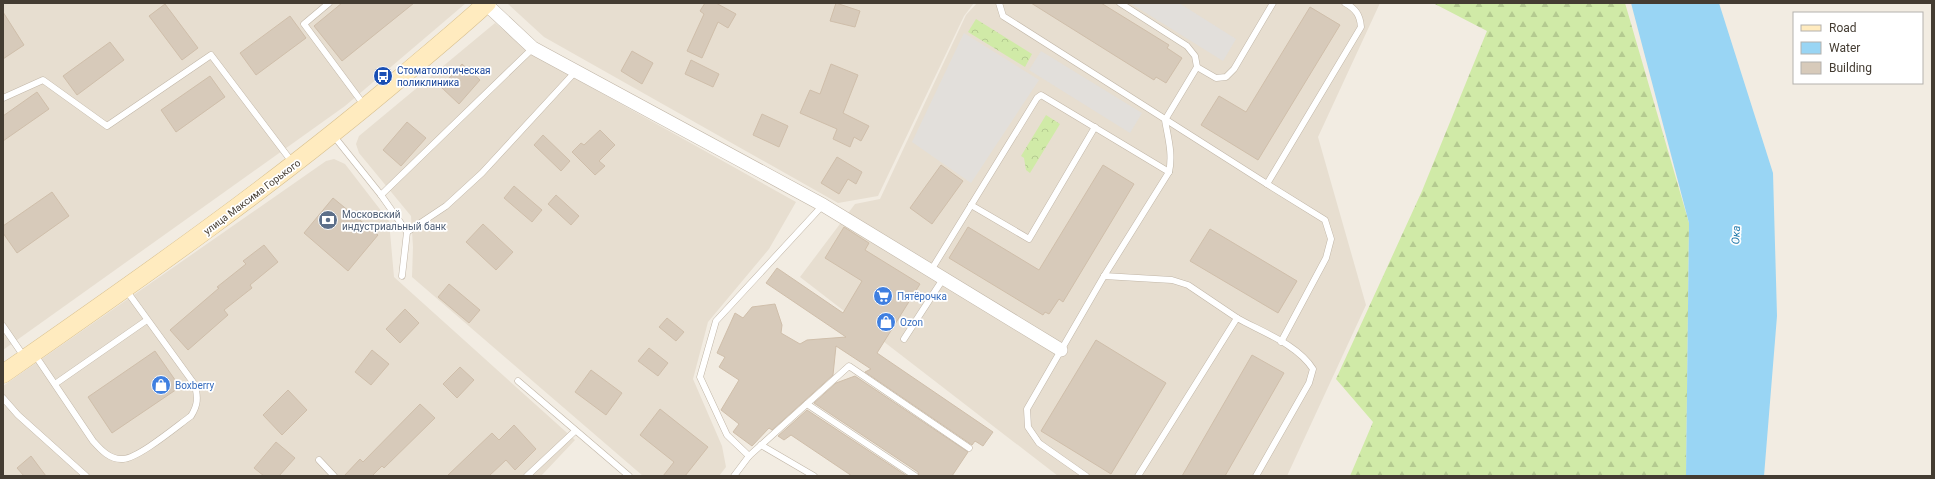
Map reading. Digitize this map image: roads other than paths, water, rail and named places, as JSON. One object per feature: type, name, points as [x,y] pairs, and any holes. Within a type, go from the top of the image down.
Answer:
[{"type":"street","name":"улица Максима Горького","points":[[3,374],[185,247],[332,135],[487,4]]},
{"type":"street","points":[[487,4],[533,48],[823,205],[930,272],[1060,350]]},
{"type":"lane","points":[[330,3],[304,24],[350,85],[365,108]]},
{"type":"lane","points":[[998,3],[1003,16],[1325,220],[1332,239],[1326,258],[1281,342]]},
{"type":"lane","points":[[1086,476],[1039,443],[1028,426],[1027,409],[1104,276],[1169,172],[1171,149],[1165,120],[1197,67],[1195,56],[1187,46],[1120,3]]},
{"type":"lane","points":[[1197,67],[1216,78],[1226,77],[1234,69],[1273,3]]},
{"type":"lane","points":[[1267,184],[1362,27],[1361,17],[1355,5],[1346,3]]},
{"type":"lane","points":[[381,195],[533,48]]},
{"type":"lane","points":[[3,98],[44,80],[107,126],[211,55],[294,164]]},
{"type":"lane","points":[[407,232],[446,206],[482,173],[576,71]]},
{"type":"lane","points":[[930,272],[1037,98],[1041,94],[1169,172]]},
{"type":"lane","points":[[971,205],[1029,239],[1095,127]]},
{"type":"lane","points":[[332,135],[381,195],[407,232],[402,276]]},
{"type":"lane","points":[[749,456],[727,435],[700,377],[716,321],[823,205]]},
{"type":"lane","points":[[1104,276],[1172,280],[1188,285],[1237,318],[1281,342],[1306,358],[1313,370],[1309,383],[1256,476]]},
{"type":"lane","points":[[904,339],[943,279]]},
{"type":"lane","points":[[3,326],[55,384],[93,441],[102,451],[112,458],[124,459],[137,455],[191,416],[197,407],[198,396],[195,385],[125,289]]},
{"type":"lane","points":[[1138,476],[1237,318]]},
{"type":"lane","points":[[55,384],[147,320]]},
{"type":"lane","points":[[734,476],[749,456],[849,366],[969,448]]},
{"type":"lane","points":[[518,381],[629,476]]},
{"type":"lane","points":[[3,398],[18,415],[86,476]]},
{"type":"lane","points":[[807,404],[915,476]]},
{"type":"lane","points":[[527,476],[575,431]]},
{"type":"lane","points":[[761,445],[814,476]]},
{"type":"lane","points":[[319,460],[334,476]]},
{"type":"water","name":"Ока","points":[[1631,3],[1719,3],[1773,173],[1777,316],[1764,476],[1686,476],[1689,223]]},
{"type":"place","name":"Стоматологическая поликлиника","points":[[383,76]]},
{"type":"place","name":"Московский индустриальный банк","points":[[328,220]]},
{"type":"place","name":"Пятёрочка","points":[[883,296]]},
{"type":"place","name":"Ozon","points":[[886,322]]},
{"type":"place","name":"Boxberry","points":[[161,385]]}]
